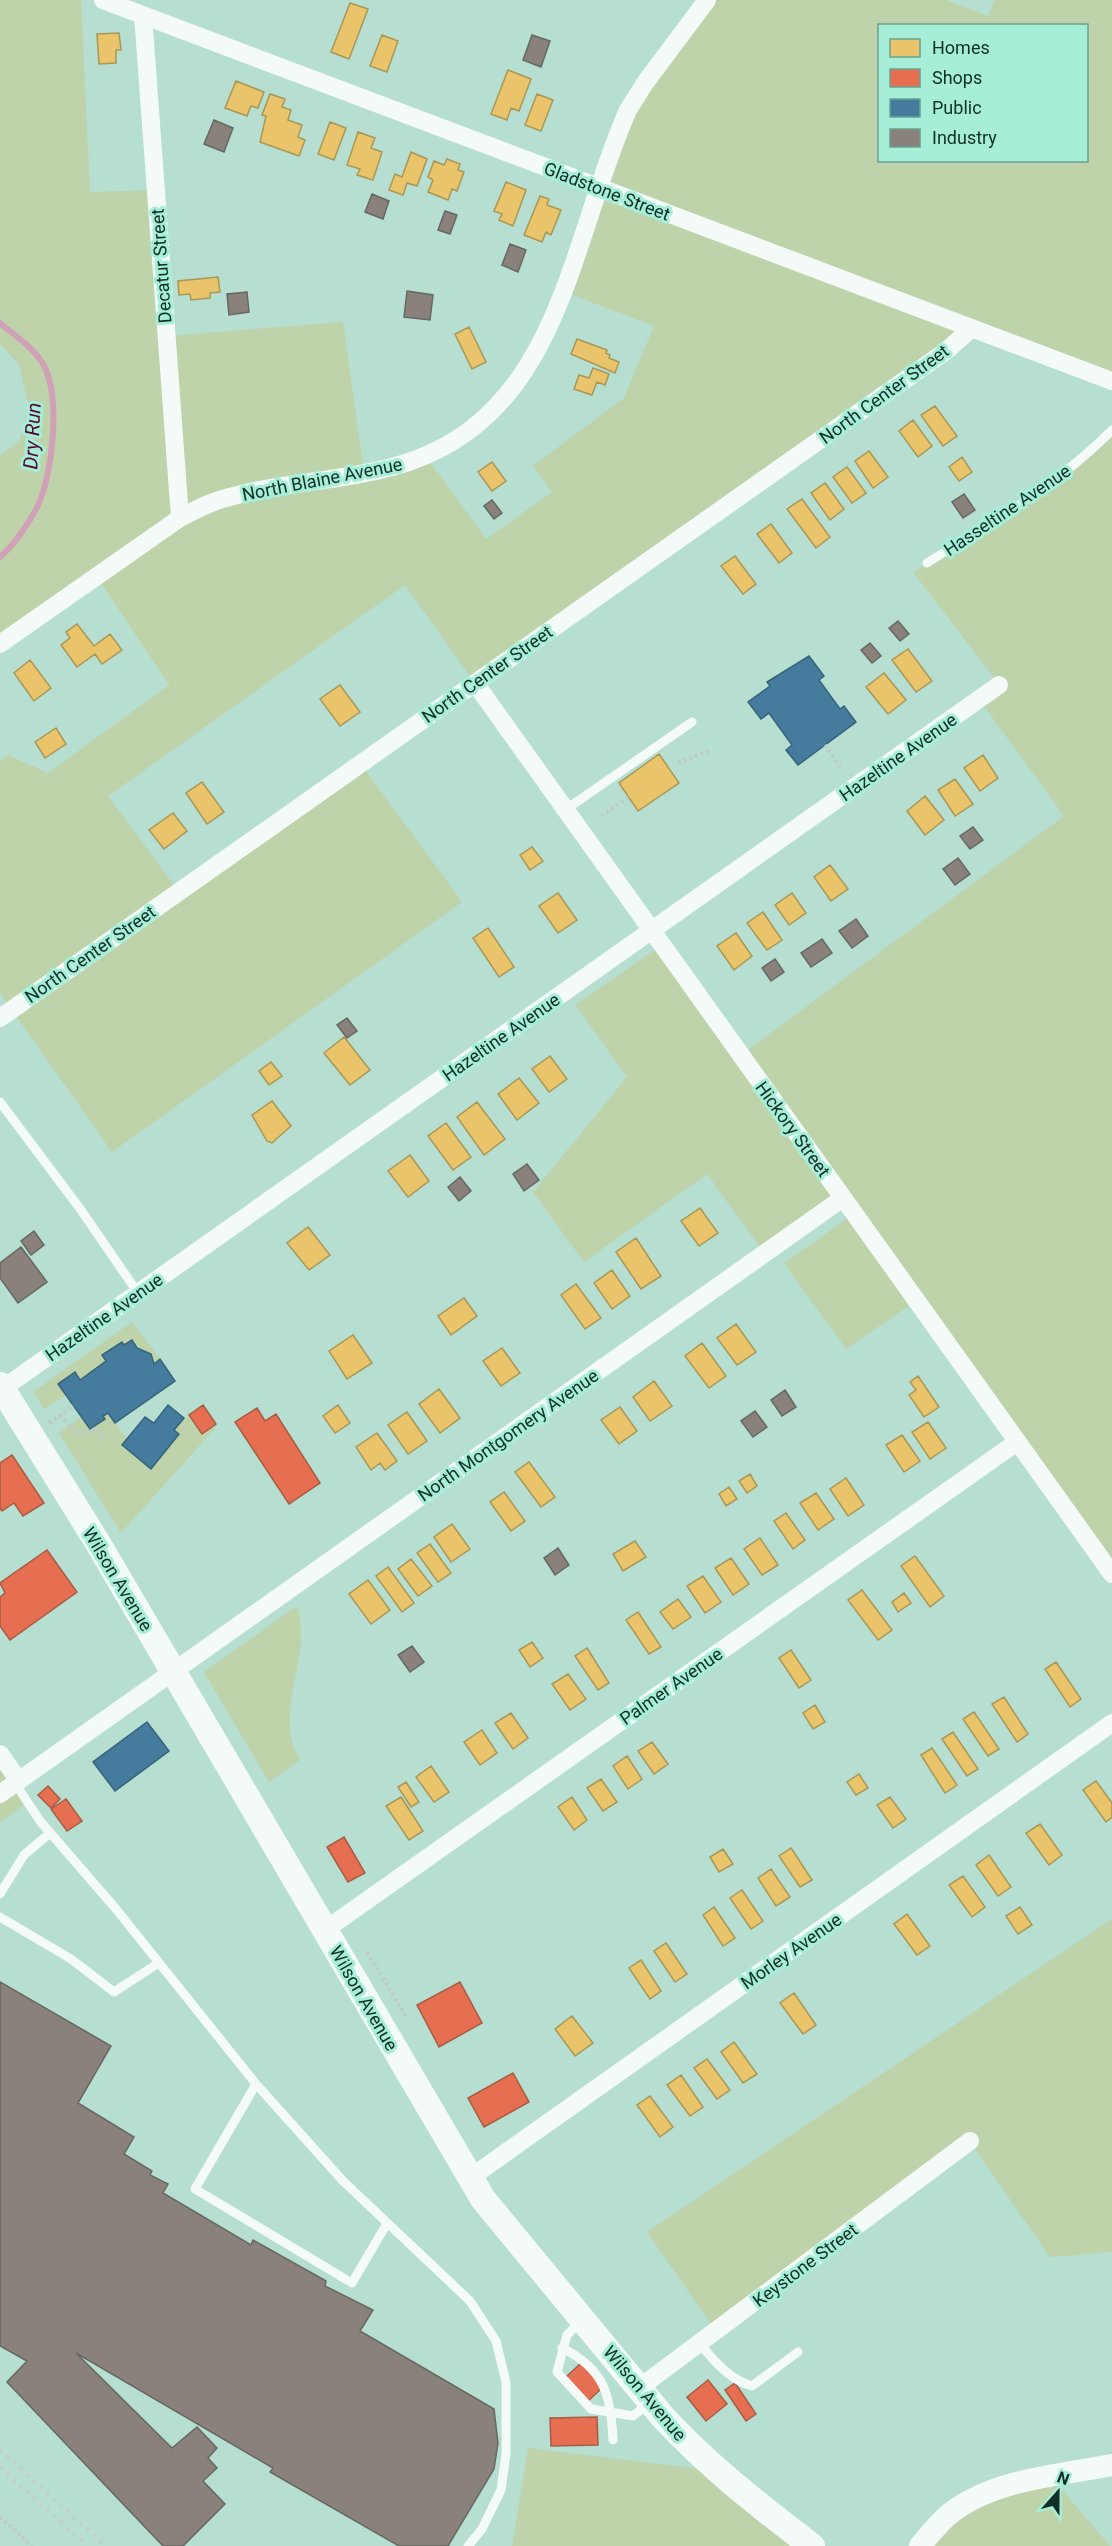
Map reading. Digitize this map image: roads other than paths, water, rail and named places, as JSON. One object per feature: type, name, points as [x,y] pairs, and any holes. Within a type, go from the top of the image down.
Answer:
[{"type":"main road","name":"Wilson Avenue","points":[[1,1387],[173,1672],[470,2178],[505,2226],[692,2449],[740,2492],[812,2546]]},
{"type":"street","name":"Gladstone Street","points":[[103,0],[1112,381]]},
{"type":"street","name":"North Blaine Avenue","points":[[0,644],[180,518],[228,497],[391,468],[426,456],[469,432],[515,387],[542,343],[628,110],[706,0]]},
{"type":"street","name":"Decatur Street","points":[[143,15],[180,518]]},
{"type":"street","name":"North Center Street","points":[[0,1018],[936,358],[972,328]]},
{"type":"street","name":"Hickory Street","points":[[475,683],[1112,1574]]},
{"type":"street","name":"Hazeltine Avenue","points":[[1,1387],[138,1293],[999,685]]},
{"type":"street","name":"North Montgomery Avenue","points":[[0,1794],[843,1198]]},
{"type":"street","name":"Palmer Avenue","points":[[325,1930],[1017,1442]]},
{"type":"street","name":"Morley Avenue","points":[[470,2178],[1112,1724]]},
{"type":"street","points":[[0,1754],[17,1782]]},
{"type":"street","name":"Keystone Street","points":[[645,2395],[700,2343],[970,2141]]},
{"type":"street","points":[[920,2546],[938,2524],[953,2511],[999,2489],[1112,2465]]},
{"type":"lane","name":"Hasseltine Avenue","points":[[927,563],[1041,492],[1069,471],[1112,430]]},
{"type":"lane","points":[[565,810],[692,722]]},
{"type":"lane","points":[[0,1102],[81,1210],[138,1293]]},
{"type":"lane","points":[[17,1782],[50,1833],[116,1910],[157,1964],[256,2084],[386,2225],[470,2301],[496,2340],[506,2382],[506,2454],[501,2490],[482,2529],[468,2546]]},
{"type":"lane","points":[[0,1894],[24,1856],[50,1833]]},
{"type":"lane","points":[[0,1917],[71,1959],[114,1992],[157,1964]]},
{"type":"lane","points":[[256,2084],[195,2189],[352,2283],[386,2225]]},
{"type":"lane","points":[[583,2319],[567,2335],[557,2373],[591,2409],[633,2416],[645,2395]]},
{"type":"lane","points":[[700,2343],[713,2360],[743,2383],[752,2386],[798,2352]]},
{"type":"lane","points":[[562,2348],[580,2357],[607,2388],[612,2413],[613,2440]]},
{"type":"waterway","name":"Dry Run","points":[[0,323],[29,347],[43,364],[49,378],[53,414],[48,474],[38,505],[11,546],[0,557]]},
{"type":"railway","points":[[0,2450],[106,2546]]},
{"type":"railway","points":[[0,2467],[87,2546]]}]
